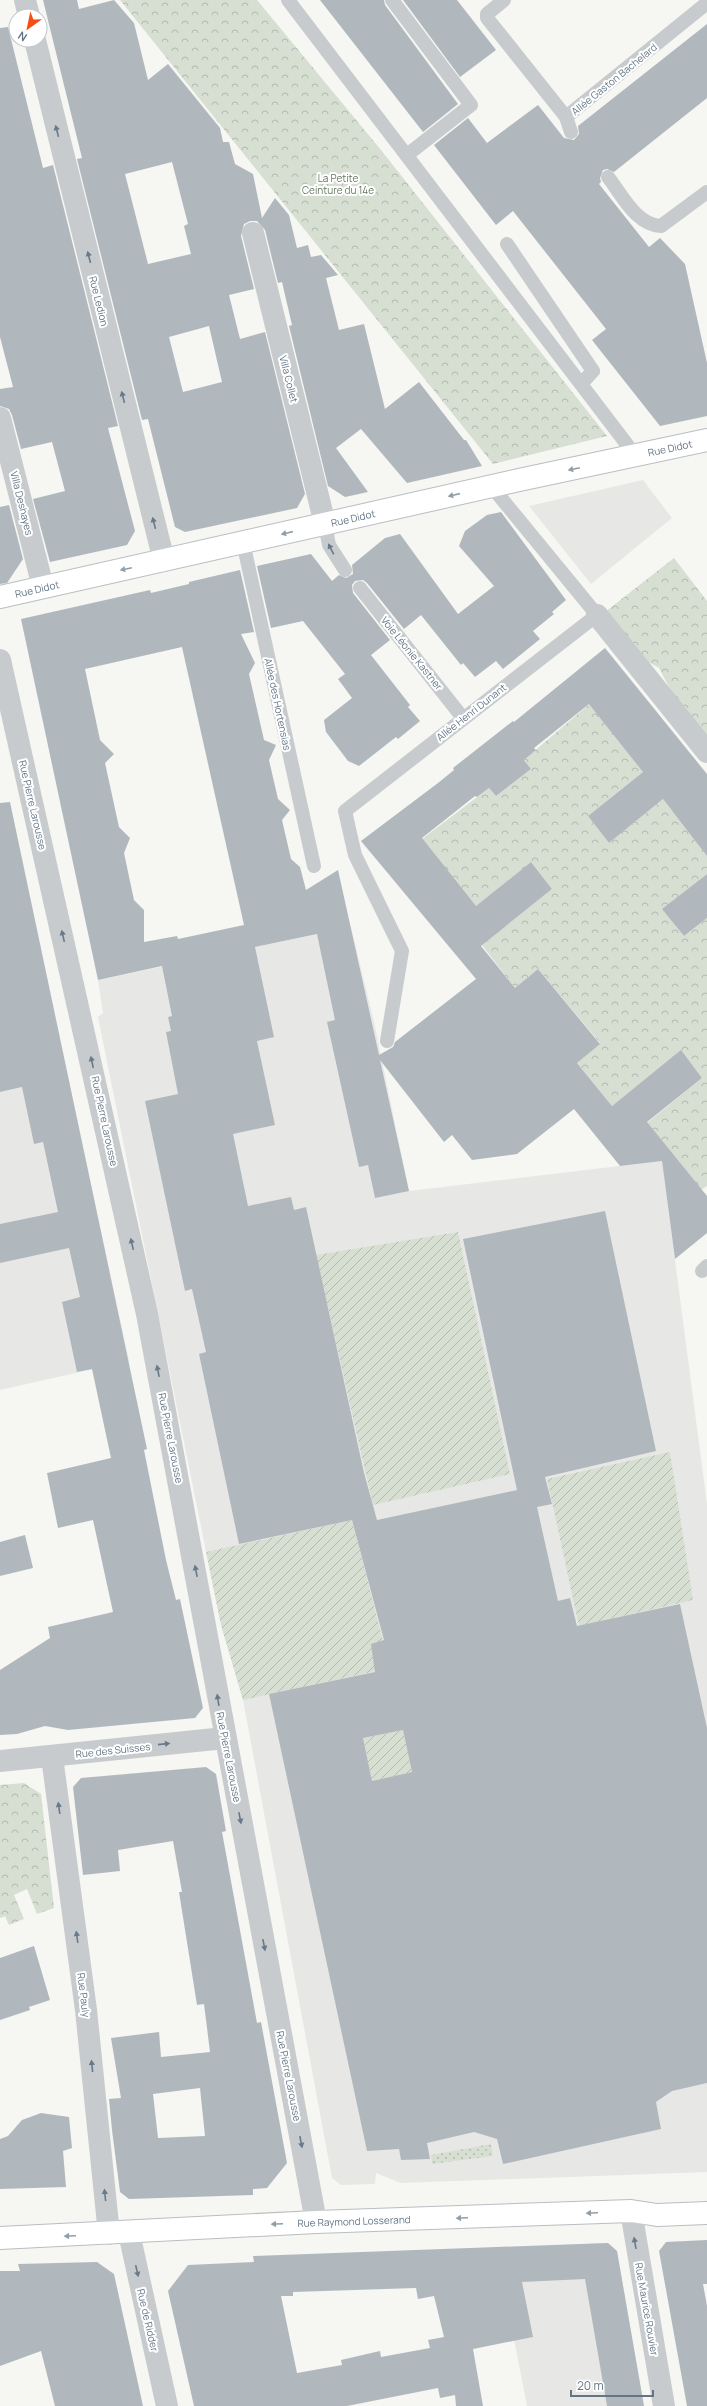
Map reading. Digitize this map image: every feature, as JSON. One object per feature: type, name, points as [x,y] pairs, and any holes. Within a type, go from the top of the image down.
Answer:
[{"type":"street","name":"Rue Ledion","points":[[37,48],[164,561]]},
{"type":"street","name":"Villa Collet","points":[[253,233],[325,524]]},
{"type":"street","name":"Villa Deshayes","points":[[0,418],[44,587]]},
{"type":"street","name":"Rue Didot","points":[[0,597],[492,486],[707,440]]},
{"type":"street","points":[[597,615],[707,752]]},
{"type":"street","name":"Rue Pierre Larousse","points":[[0,660],[147,1314],[206,1620],[225,1738],[316,2222]]},
{"type":"street","name":"Rue des Suisses","points":[[0,1761],[52,1757],[225,1738]]},
{"type":"street","name":"Rue Pauly","points":[[52,1757],[86,2010],[119,2234]]},
{"type":"street","name":"Rue Raymond Losserand","points":[[0,2238],[119,2234],[316,2222],[631,2211],[657,2215],[707,2213]]},
{"type":"street","name":"Rue Maurice Rouvier","points":[[631,2211],[664,2406]]},
{"type":"street","name":"Rue de Ridder","points":[[119,2234],[167,2406]]},
{"type":"lane","points":[[288,0],[635,455]]},
{"type":"lane","points":[[392,0],[471,105],[407,155]]},
{"type":"lane","name":"Allée Gaston Bachelard","points":[[504,0],[487,14],[487,18],[566,117],[707,3]]},
{"type":"lane","points":[[566,117],[571,132]]},
{"type":"lane","points":[[608,177],[641,220],[654,226],[661,226],[707,192]]},
{"type":"lane","points":[[507,244],[593,371],[581,384]]},
{"type":"lane","points":[[492,486],[597,615]]},
{"type":"lane","points":[[325,524],[328,545],[346,570]]},
{"type":"lane","name":"Allée des Hortensias","points":[[243,542],[314,866]]},
{"type":"lane","name":"Voie Léonie Kastner","points":[[360,588],[463,718]]},
{"type":"lane","name":"Allée Henri Dunant","points":[[387,1041],[402,951],[355,856],[345,811],[597,615]]},
{"type":"shaded area","points":[[643,480],[672,518],[591,584],[529,506]]},
{"type":"shaded area","points":[[351,927],[374,1022],[409,1191],[662,1161],[707,1504],[707,2172],[401,2183],[376,2173],[375,2184],[341,2185],[332,2178],[243,1700],[221,1625],[98,1017],[103,1013],[98,980]]},
{"type":"shaded area","points":[[68,1077],[129,1361],[0,1390],[0,1092]]},
{"type":"shaded area","points":[[608,2243],[617,2251],[644,2406],[527,2406],[496,2247]]},
{"type":"green space","name":"La Petite Ceinture du 14e","points":[[120,0],[257,0],[381,150],[607,436],[493,464]]},
{"type":"green space","points":[[674,558],[707,601],[707,741],[680,708],[659,668],[635,654],[605,612]]},
{"type":"green space","points":[[601,694],[643,772],[588,816],[609,843],[663,799],[707,855],[707,874],[663,909],[684,936],[707,918],[707,1186],[701,1190],[647,1123],[702,1078],[681,1051],[612,1106],[577,1063],[600,1043],[538,969],[515,988],[482,945],[552,889],[531,862],[475,907],[422,839],[489,788],[496,796],[531,769],[524,760]]},
{"type":"green space","points":[[458,1232],[510,1474],[373,1505],[316,1255]]},
{"type":"green space","points":[[670,1452],[693,1600],[579,1626],[547,1479]]},
{"type":"green space","points":[[352,1520],[390,1668],[243,1700],[221,1625],[206,1552]]},
{"type":"green space","points":[[403,1730],[412,1772],[372,1781],[363,1738]]},
{"type":"green space","points":[[24,1783],[41,1794],[54,1908],[37,1914],[27,1889],[14,1895],[24,1919],[9,1925],[5,1916],[0,1918],[0,1785]]},
{"type":"green space","points":[[491,2144],[493,2156],[432,2164],[431,2155]]},
{"type":"building","points":[[43,0],[77,0],[79,9],[114,0],[134,23],[148,80],[168,64],[220,128],[223,142],[229,142],[235,164],[253,174],[262,218],[275,198],[289,215],[297,248],[308,245],[311,257],[321,255],[338,275],[326,278],[339,330],[364,324],[385,409],[419,382],[464,440],[466,440],[482,466],[407,483],[361,429],[336,448],[368,492],[345,497],[328,486],[289,326],[292,325],[282,282],[278,283],[265,230],[257,221],[250,221],[244,224],[241,236],[254,289],[229,295],[240,339],[265,332],[305,494],[297,508],[185,532],[175,527],[148,419],[142,420],[77,159],[82,158],[48,20],[48,8],[45,8]],"holes":[[[172,162],[188,224],[184,226],[191,254],[148,264],[125,174]],[[209,326],[222,382],[183,392],[169,337]]]},
{"type":"building","points":[[320,0],[384,0],[385,5],[458,104],[423,132]]},
{"type":"building","points":[[403,0],[457,0],[496,50],[460,77]]},
{"type":"building","points":[[707,24],[707,98],[614,172],[607,169],[603,170],[600,178],[601,182],[599,184],[649,247],[660,238],[685,264],[707,363],[707,416],[660,426],[592,340],[606,329],[513,211],[496,225],[434,145],[468,118],[487,143],[538,105],[564,138],[574,140],[579,134],[578,126]]},
{"type":"building","points":[[8,27],[8,48],[13,48],[43,168],[53,165],[118,426],[108,428],[135,531],[127,545],[50,562],[33,499],[65,491],[52,442],[21,449],[12,415],[9,409],[0,406],[0,389],[13,387],[0,337],[0,28]]},
{"type":"building","points":[[9,505],[23,559],[7,583],[0,584],[0,507]]},
{"type":"building","points":[[501,512],[566,600],[552,612],[554,614],[533,631],[540,639],[503,669],[496,661],[475,677],[463,663],[461,665],[421,615],[404,629],[367,583],[363,580],[355,581],[352,585],[353,593],[390,640],[371,655],[410,705],[408,707],[420,721],[398,739],[396,737],[359,766],[348,761],[326,732],[324,720],[352,698],[338,679],[345,674],[303,621],[271,628],[257,566],[311,554],[332,581],[339,575],[346,578],[353,574],[352,565],[385,538],[400,534],[458,614],[494,586],[459,546],[465,531],[487,515]]},
{"type":"building","points":[[240,570],[254,632],[241,634],[255,663],[249,674],[264,740],[276,745],[269,760],[278,799],[290,810],[282,820],[291,859],[300,867],[306,890],[338,870],[379,1055],[393,1047],[395,1042],[476,979],[361,841],[438,783],[454,770],[453,768],[513,721],[514,722],[605,648],[707,774],[707,856],[663,799],[609,843],[588,816],[643,772],[589,704],[534,748],[536,750],[524,760],[531,769],[496,796],[489,788],[477,797],[475,796],[422,838],[476,906],[531,862],[552,889],[481,946],[515,988],[538,969],[600,1044],[577,1063],[612,1106],[681,1050],[702,1078],[647,1122],[707,1196],[707,1233],[675,1259],[662,1161],[620,1166],[574,1109],[517,1154],[472,1160],[452,1135],[444,1142],[380,1060],[409,1191],[375,1198],[368,1165],[359,1167],[327,1022],[335,1020],[317,934],[255,947],[274,1037],[257,1041],[275,1125],[233,1134],[248,1206],[291,1197],[294,1210],[306,1207],[364,1473],[377,1520],[517,1490],[463,1239],[605,1211],[656,1451],[545,1477],[552,1504],[537,1507],[558,1601],[570,1598],[577,1626],[680,1604],[707,1728],[707,2083],[672,2091],[656,2102],[661,2129],[503,2164],[497,2139],[474,2132],[427,2143],[430,2159],[401,2160],[399,2149],[367,2151],[269,1694],[375,1672],[371,1644],[384,1640],[352,1520],[239,1544],[199,1354],[206,1352],[192,1289],[185,1291],[145,1101],[178,1094],[166,1032],[171,1031],[168,1017],[172,1016],[162,966],[98,980],[21,619],[150,590],[151,593],[189,584],[189,582]],"holes":[[[182,647],[244,925],[178,939],[177,936],[144,942],[144,910],[134,900],[124,853],[130,838],[119,827],[105,763],[114,754],[100,740],[85,669]],[[403,1730],[412,1772],[372,1781],[363,1738]]]},
{"type":"building","points":[[10,802],[147,1449],[144,1450],[166,1560],[176,1600],[180,1599],[203,1708],[195,1718],[68,1730],[45,1726],[17,1734],[0,1735],[0,1670],[50,1638],[48,1627],[113,1612],[93,1520],[58,1528],[47,1473],[111,1458],[92,1369],[77,1372],[62,1302],[80,1297],[69,1248],[0,1263],[0,1224],[58,1212],[43,1142],[34,1144],[22,1087],[0,1092],[0,803]]},
{"type":"building","points":[[707,874],[707,918],[684,936],[662,909]]},
{"type":"building","points":[[25,1535],[33,1568],[0,1576],[0,1542]]},
{"type":"building","points":[[206,1767],[216,1774],[226,1831],[222,1832],[257,2023],[261,2022],[287,2163],[267,2188],[253,2189],[253,2195],[129,2199],[120,2192],[109,2099],[121,2098],[111,2038],[159,2032],[161,2057],[210,2052],[204,2004],[197,2005],[179,1892],[182,1892],[173,1841],[118,1850],[120,1871],[83,1875],[73,1787],[81,1778]],"holes":[[[200,2088],[205,2136],[158,2138],[153,2094]]]},
{"type":"building","points":[[34,1946],[50,2000],[29,2007],[30,2010],[0,2020],[0,1958]]},
{"type":"building","points":[[41,2113],[69,2117],[72,2148],[63,2151],[66,2187],[0,2189],[0,2139],[8,2136],[22,2120]]},
{"type":"building","points":[[707,2240],[707,2284],[703,2284],[707,2306],[707,2406],[687,2406],[659,2251],[666,2242]]},
{"type":"building","points":[[608,2243],[617,2251],[644,2406],[607,2406],[585,2279],[522,2282],[533,2337],[473,2349],[483,2406],[456,2406],[455,2395],[440,2398],[438,2388],[347,2406],[194,2406],[168,2291],[188,2265],[254,2262],[253,2256]],"holes":[[[416,2288],[418,2299],[434,2296],[444,2337],[428,2340],[430,2348],[381,2357],[380,2351],[341,2360],[342,2365],[297,2373],[281,2296],[293,2296],[293,2292]]]},
{"type":"building","points":[[97,2262],[114,2274],[143,2406],[55,2406],[41,2351],[0,2366],[0,2271],[20,2271],[18,2264]]}]
